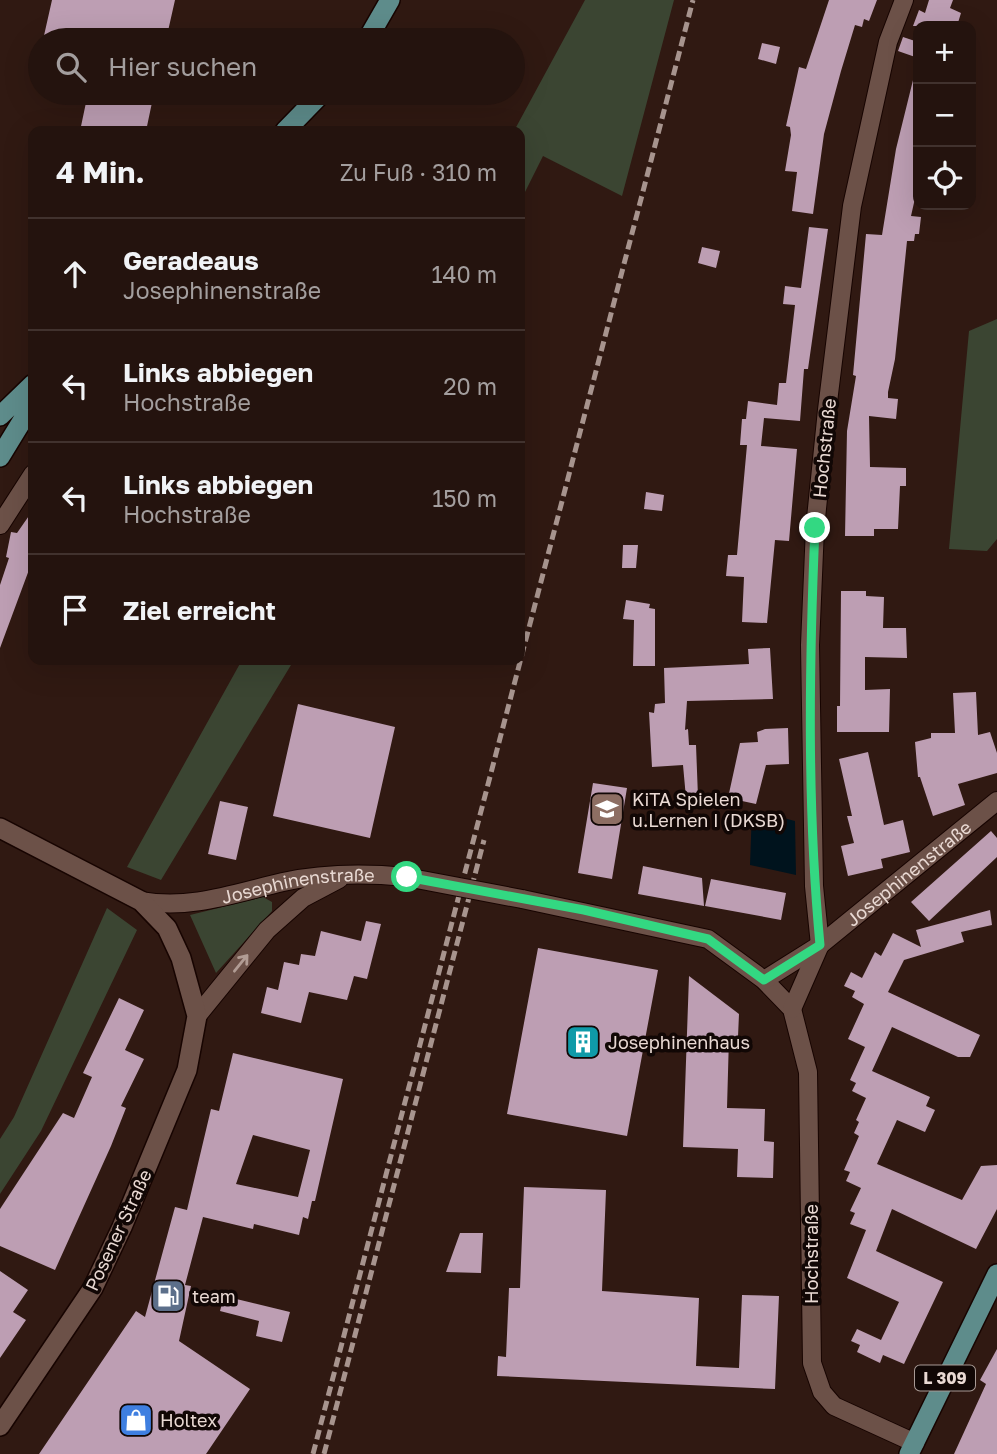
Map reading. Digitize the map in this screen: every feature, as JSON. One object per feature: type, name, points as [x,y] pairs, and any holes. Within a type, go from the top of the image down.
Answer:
[{"type":"main road","points":[[374,28],[390,0]]},
{"type":"main road","points":[[290,126],[310,105]]},
{"type":"main road","points":[[0,416],[28,395]]},
{"type":"main road","points":[[0,436],[28,397]]},
{"type":"main road","points":[[0,457],[28,399]]},
{"type":"main road","name":"L 309","points":[[912,1448],[997,1274]]},
{"type":"street","name":"Hochstraße","points":[[792,1009],[820,945],[814,886],[810,645],[815,528],[852,206],[888,43],[904,0]]},
{"type":"street","points":[[0,525],[28,482]]},
{"type":"street","name":"Josephinenstraße","points":[[820,945],[997,801]]},
{"type":"street","name":"Josephinenstraße","points":[[0,828],[141,901],[179,905],[200,903],[286,882],[350,873],[407,877],[708,939],[764,980]]},
{"type":"street","name":"Posener Straße","points":[[197,1016],[267,930],[303,898],[350,873]]},
{"type":"street","name":"Posener Straße","points":[[0,1426],[99,1276],[187,1070],[197,1016],[181,958],[167,928],[141,901]]},
{"type":"street","points":[[764,980],[820,945]]},
{"type":"street","name":"Hochstraße","points":[[764,980],[792,1009],[808,1072],[812,1363],[822,1392],[834,1406],[912,1448]]},
{"type":"green space","points":[[585,0],[674,0],[622,196],[543,156],[525,192],[525,126],[517,126]]},
{"type":"green space","points":[[997,319],[997,539],[987,551],[949,549],[969,331]]},
{"type":"green space","points":[[239,665],[291,665],[161,880],[127,867]]},
{"type":"green space","points":[[263,897],[272,902],[272,911],[216,973],[190,915]]},
{"type":"green space","points":[[107,908],[137,930],[41,1131],[0,1194],[0,1139],[14,1117]]},
{"type":"water","points":[[752,810],[795,821],[796,875],[750,865]]},
{"type":"building","points":[[52,0],[175,0],[169,28],[46,28]]},
{"type":"building","points":[[829,0],[877,0],[869,21],[864,19],[862,27],[855,25],[841,71],[824,134],[813,214],[792,211],[797,172],[785,171],[791,135],[790,127],[786,126],[799,67],[806,69]]},
{"type":"building","points":[[929,0],[953,0],[950,8],[961,13],[959,21],[915,21],[919,10],[925,13]]},
{"type":"building","points":[[903,37],[913,40],[913,56],[898,51]]},
{"type":"building","points":[[762,43],[780,47],[776,64],[758,59]]},
{"type":"building","points":[[913,80],[911,216],[921,217],[919,234],[915,234],[914,241],[907,241],[895,359],[888,392],[888,398],[898,399],[896,419],[869,416],[870,467],[906,468],[906,486],[900,486],[898,529],[874,529],[874,536],[845,536],[847,431],[856,376],[853,375],[866,234],[882,235],[896,149]]},
{"type":"building","points":[[85,105],[151,105],[147,126],[81,126]]},
{"type":"building","points":[[809,227],[828,229],[808,369],[804,369],[800,421],[764,418],[761,446],[797,449],[789,541],[775,540],[767,623],[742,622],[744,577],[726,576],[728,555],[737,555],[747,445],[740,445],[742,419],[746,419],[748,401],[777,405],[779,383],[786,383],[795,305],[783,304],[785,286],[801,288]]},
{"type":"building","points":[[702,247],[720,251],[716,268],[698,263]]},
{"type":"building","points":[[646,492],[664,495],[662,511],[644,509]]},
{"type":"building","points":[[28,517],[28,572],[0,648],[0,585],[9,558],[6,557],[11,532],[17,533]]},
{"type":"building","points":[[623,545],[638,545],[636,568],[622,568]]},
{"type":"building","points":[[841,591],[866,591],[866,596],[884,597],[883,628],[906,628],[907,658],[865,657],[865,690],[890,689],[889,732],[837,732],[837,706],[840,706]]},
{"type":"building","points":[[626,600],[650,604],[649,608],[655,609],[655,666],[633,666],[634,620],[623,619]]},
{"type":"building","points":[[770,648],[773,699],[687,701],[685,730],[688,729],[689,745],[696,745],[698,797],[686,798],[683,765],[652,767],[649,712],[654,713],[655,704],[665,703],[664,668],[749,664],[748,649]]},
{"type":"building","points":[[976,692],[978,735],[990,732],[997,753],[997,773],[958,784],[965,805],[933,816],[918,777],[915,742],[931,738],[931,733],[955,733],[953,693]]},
{"type":"building","points":[[298,704],[395,727],[370,838],[273,816]]},
{"type":"building","points":[[788,728],[789,764],[766,765],[756,804],[728,798],[740,743],[758,742],[757,732],[765,729]]},
{"type":"building","points":[[868,752],[884,825],[903,820],[910,852],[881,859],[883,868],[848,876],[841,846],[854,843],[847,816],[852,816],[839,759]]},
{"type":"building","points":[[593,783],[627,788],[612,879],[578,873]]},
{"type":"building","points":[[220,801],[248,807],[236,860],[208,854]]},
{"type":"building","points":[[991,831],[997,838],[997,857],[929,921],[911,902]]},
{"type":"building","points":[[643,866],[702,878],[704,906],[638,894]]},
{"type":"building","points":[[711,879],[786,893],[781,920],[705,906]]},
{"type":"building","points":[[990,910],[992,925],[961,932],[964,942],[904,960],[888,992],[980,1035],[970,1057],[958,1057],[892,1027],[872,1071],[930,1097],[926,1106],[935,1110],[925,1132],[897,1120],[877,1164],[962,1200],[981,1166],[997,1165],[997,1209],[976,1249],[892,1209],[876,1251],[943,1282],[904,1364],[883,1355],[880,1363],[857,1352],[860,1345],[851,1341],[857,1329],[881,1340],[899,1302],[847,1278],[866,1230],[850,1224],[855,1213],[850,1211],[861,1188],[846,1181],[850,1172],[844,1170],[859,1136],[854,1133],[859,1122],[856,1120],[866,1098],[852,1091],[856,1083],[850,1080],[865,1047],[848,1039],[864,1004],[852,997],[855,991],[844,986],[851,972],[862,978],[875,952],[881,956],[893,933],[921,947],[916,930]]},
{"type":"building","points":[[366,921],[381,924],[367,979],[354,976],[347,1000],[309,992],[301,1023],[261,1013],[267,987],[278,990],[284,962],[299,965],[301,954],[315,956],[321,931],[361,941]]},
{"type":"building","name":"Josephinenhaus","points":[[538,948],[658,970],[627,1136],[507,1114]]},
{"type":"building","points":[[689,976],[739,1014],[738,1037],[729,1037],[727,1108],[765,1109],[764,1141],[774,1142],[773,1178],[737,1177],[738,1149],[683,1147]]},
{"type":"building","points":[[119,998],[144,1010],[125,1050],[144,1059],[121,1106],[126,1108],[111,1146],[55,1270],[0,1246],[0,1209],[63,1113],[74,1118],[92,1077],[83,1073]]},
{"type":"building","points":[[233,1053],[343,1079],[315,1201],[312,1201],[308,1219],[303,1217],[299,1235],[254,1224],[253,1229],[203,1217],[185,1285],[191,1286],[179,1341],[250,1389],[206,1454],[39,1454],[136,1311],[145,1317],[175,1207],[187,1210],[211,1109],[219,1111]],"holes":[[[253,1135],[310,1150],[298,1197],[236,1184]]]},
{"type":"building","points":[[524,1187],[606,1190],[602,1291],[699,1298],[696,1366],[739,1368],[742,1295],[779,1296],[775,1389],[497,1376],[498,1356],[506,1357],[509,1288],[520,1288]]},
{"type":"building","points":[[460,1233],[483,1233],[481,1273],[446,1272]]},
{"type":"building","points":[[0,1271],[28,1290],[13,1312],[26,1320],[0,1358]]},
{"type":"building","points":[[224,1296],[290,1312],[282,1342],[256,1336],[259,1321],[220,1311]]},
{"type":"building","points":[[997,1349],[997,1454],[954,1454],[986,1384],[980,1380]]},
{"type":"railway","points":[[525,643],[693,0]]},
{"type":"railway","points":[[313,1454],[519,665]]},
{"type":"railway","points":[[324,1454],[484,840]]},
{"type":"place","name":"KiTA Spielen u.Lernen I (DKSB)","points":[[607,809]]},
{"type":"place","name":"Josephinenhaus","points":[[583,1042]]},
{"type":"place","name":"team","points":[[168,1296]]},
{"type":"place","name":"Holtex","points":[[136,1420]]},
{"type":"route","points":[[407,877],[584,910],[708,939],[764,980],[820,945],[814,886],[810,645],[815,528]]}]
